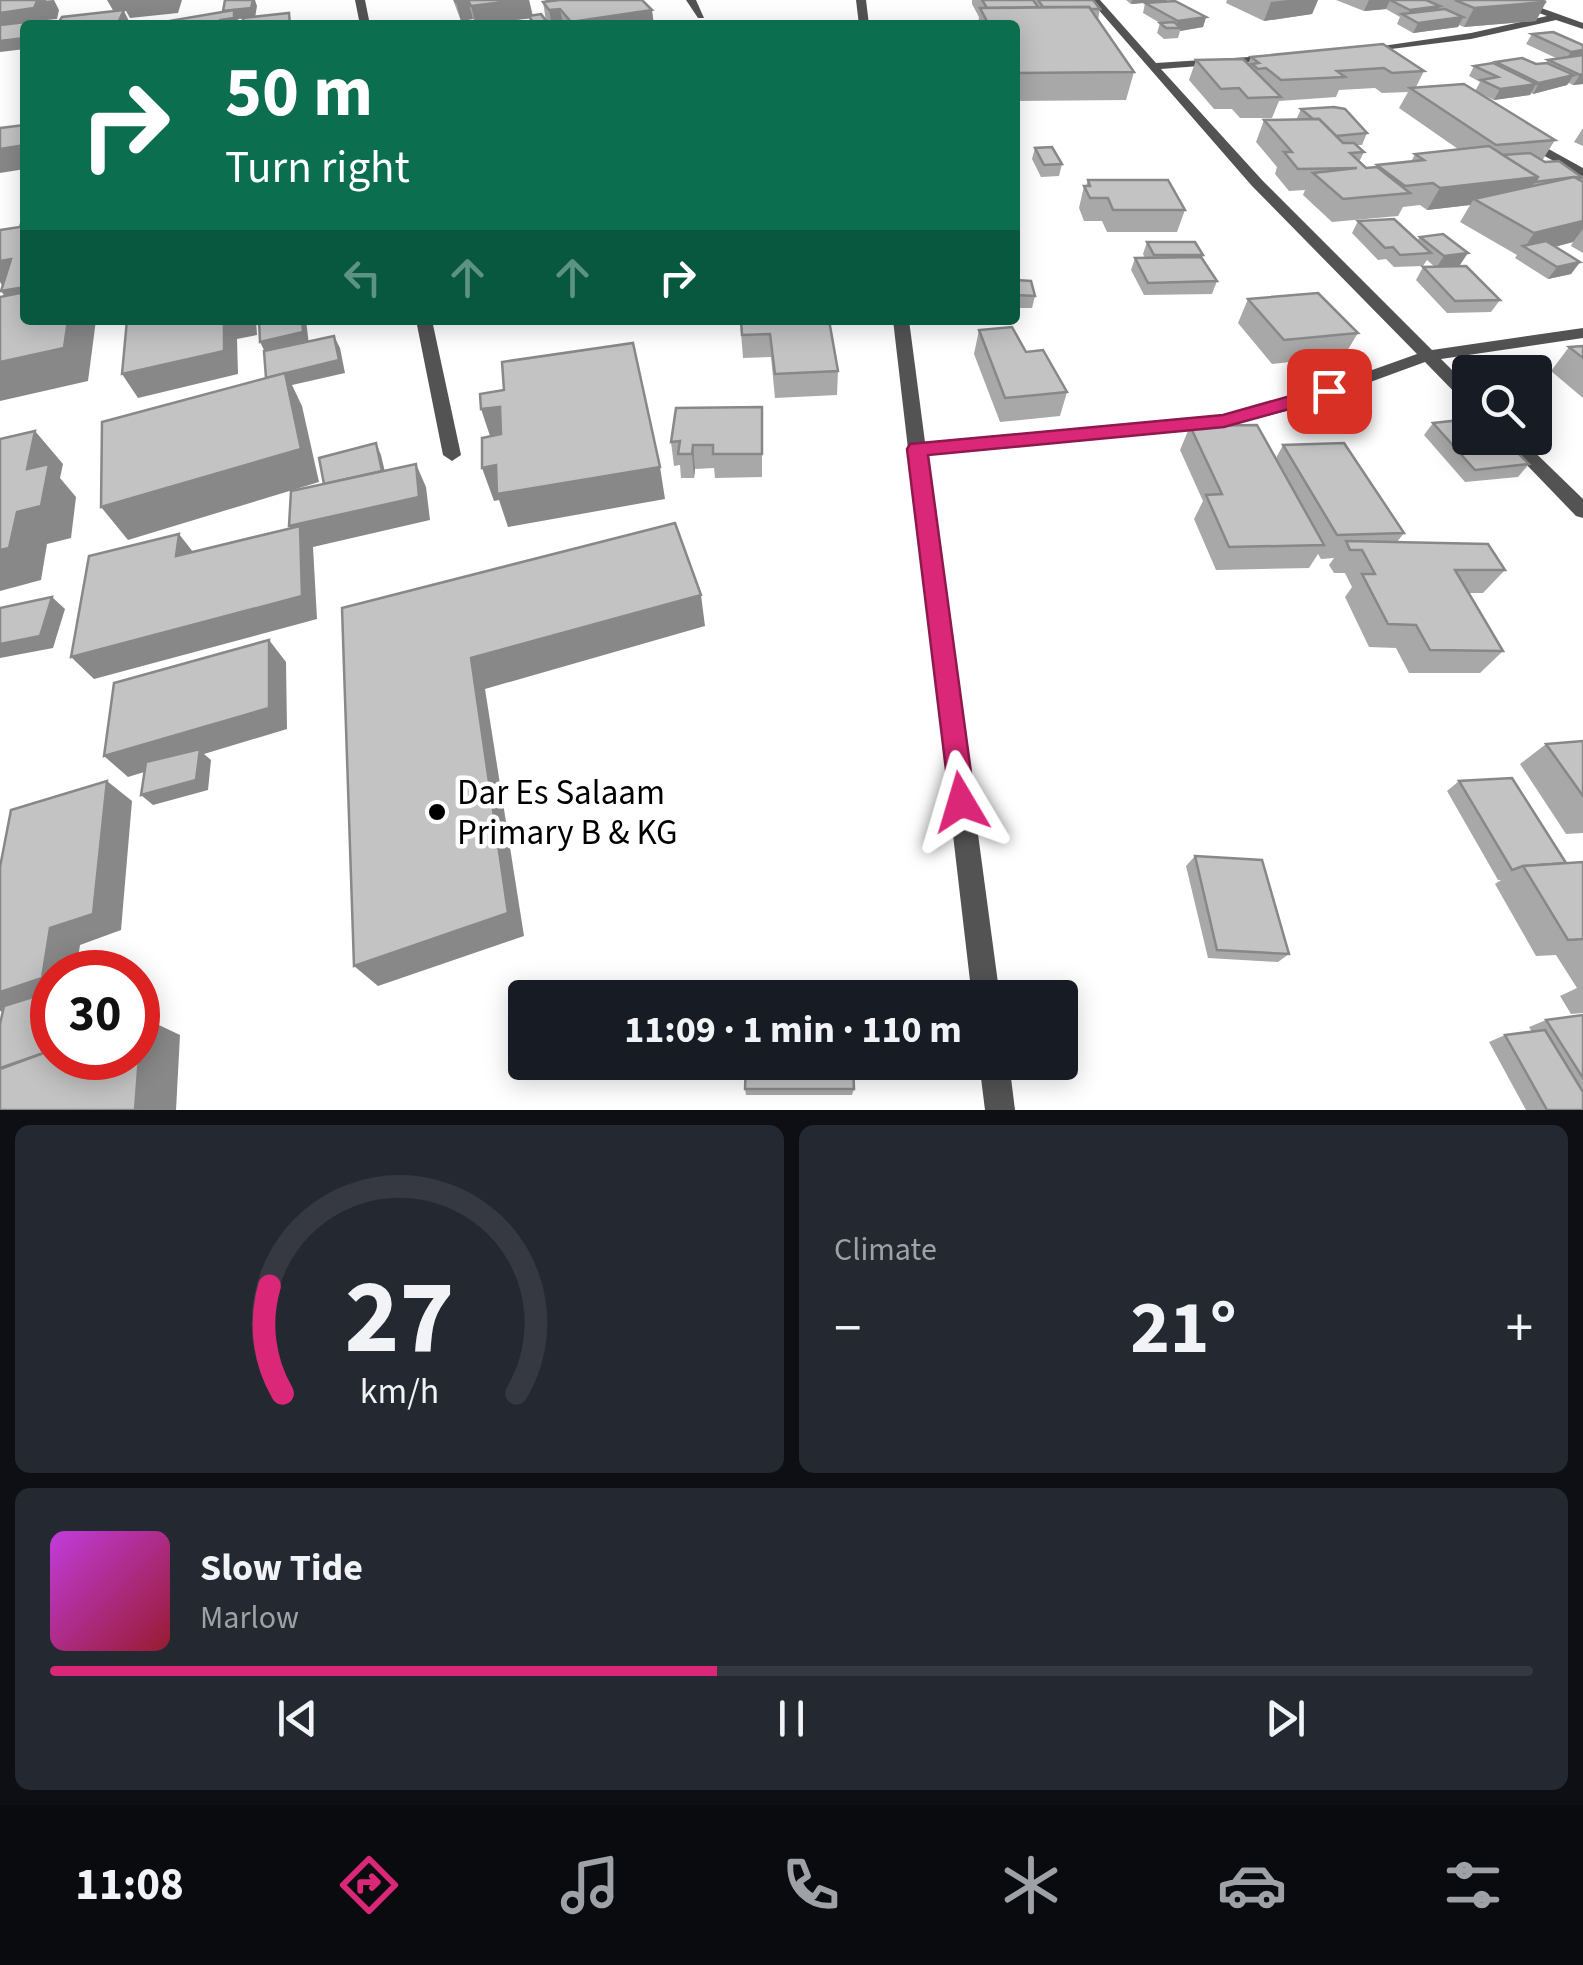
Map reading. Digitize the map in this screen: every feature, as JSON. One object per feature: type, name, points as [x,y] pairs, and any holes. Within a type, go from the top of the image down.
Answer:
[{"type":"street","points":[[691,0],[701,16]]},
{"type":"street","points":[[1095,0],[1257,183],[1452,380]]},
{"type":"street","points":[[1510,0],[1583,26]]},
{"type":"street","points":[[1353,51],[1471,36],[1556,17]]},
{"type":"street","points":[[1367,50],[1380,58]]},
{"type":"street","points":[[1153,66],[1283,57]]},
{"type":"street","points":[[1519,137],[1583,173]]},
{"type":"street","points":[[425,325],[452,454]]},
{"type":"street","points":[[902,325],[984,980]]},
{"type":"street","points":[[917,449],[1224,421],[1296,403],[1428,356],[1583,333]]},
{"type":"street","points":[[1527,455],[1583,511]]},
{"type":"street","points":[[996,1080],[1000,1110]]},
{"type":"building","points":[[0,0],[46,0],[37,1],[34,8],[0,13]]},
{"type":"building","points":[[225,0],[253,0],[251,8],[223,11]]},
{"type":"building","points":[[468,0],[521,0],[471,6]]},
{"type":"building","points":[[642,0],[652,10],[569,20],[560,9],[549,10],[543,2]]},
{"type":"building","points":[[982,0],[1033,0],[1038,7],[987,8]]},
{"type":"building","points":[[1038,0],[1093,0],[1100,9],[1043,7]]},
{"type":"building","points":[[1390,0],[1426,0],[1440,6],[1410,10]]},
{"type":"building","points":[[1455,0],[1541,0],[1546,2],[1474,8]]},
{"type":"building","points":[[1175,1],[1206,17],[1178,21],[1145,3]]},
{"type":"building","points":[[1089,7],[1134,72],[1020,73],[1020,20],[986,20],[980,8]]},
{"type":"building","points":[[1445,9],[1463,17],[1418,23],[1402,14]]},
{"type":"building","points":[[124,10],[119,20],[60,20],[62,17]]},
{"type":"building","points":[[234,10],[234,18],[175,20]]},
{"type":"building","points":[[289,13],[290,20],[243,20]]},
{"type":"building","points":[[541,14],[546,20],[532,20],[529,16]]},
{"type":"building","points":[[1174,22],[1181,28],[1166,28],[1160,23]]},
{"type":"building","points":[[20,23],[20,39],[0,41],[0,25]]},
{"type":"building","points":[[1553,32],[1583,45],[1583,50],[1571,52],[1532,34]]},
{"type":"building","points":[[1383,44],[1424,71],[1392,73],[1384,68],[1337,71],[1345,77],[1281,80],[1266,68],[1258,69],[1252,64],[1259,63],[1251,57]]},
{"type":"building","points":[[1583,55],[1580,75],[1548,60]]},
{"type":"building","points":[[1522,58],[1536,64],[1547,63],[1574,75],[1539,83],[1496,62]]},
{"type":"building","points":[[1243,59],[1281,97],[1248,98],[1239,88],[1221,89],[1196,60]]},
{"type":"building","points":[[1493,63],[1536,84],[1500,89],[1481,80],[1498,77],[1474,66]]},
{"type":"building","points":[[1464,84],[1555,140],[1496,145],[1410,88]]},
{"type":"building","points":[[1301,109],[1345,109],[1367,133],[1336,136],[1319,119]]},
{"type":"building","points":[[1319,119],[1343,143],[1354,143],[1364,152],[1350,153],[1366,168],[1377,167],[1410,193],[1343,199],[1313,173],[1357,168],[1298,169],[1284,152],[1292,152],[1264,120]]},
{"type":"building","points":[[20,126],[20,146],[0,149],[0,128]]},
{"type":"building","points":[[1489,146],[1538,177],[1440,188],[1433,183],[1405,186],[1377,165],[1424,160],[1415,154]]},
{"type":"building","points":[[1052,147],[1062,164],[1044,165],[1035,148]]},
{"type":"building","points":[[1530,153],[1545,162],[1559,161],[1583,178],[1535,182],[1538,177],[1503,155]]},
{"type":"building","points":[[1574,177],[1583,182],[1583,221],[1534,233],[1474,199]]},
{"type":"building","points":[[1088,180],[1168,180],[1185,210],[1113,210],[1108,198],[1090,198],[1084,186],[1090,186]]},
{"type":"building","points":[[1394,219],[1431,253],[1400,255],[1393,247],[1385,248],[1358,221]]},
{"type":"building","points":[[20,227],[20,288],[1,291],[11,259],[0,261],[0,230]]},
{"type":"building","points":[[1443,234],[1468,253],[1444,256],[1420,237]]},
{"type":"building","points":[[1546,241],[1580,262],[1557,267],[1523,246]]},
{"type":"building","points":[[1147,242],[1195,242],[1203,255],[1154,255]]},
{"type":"building","points":[[1201,257],[1217,281],[1148,283],[1135,258]]},
{"type":"building","points":[[1466,266],[1500,300],[1455,301],[1423,267]]},
{"type":"building","points":[[1020,280],[1031,281],[1035,296],[1020,295]]},
{"type":"building","points":[[20,293],[20,325],[67,325],[64,348],[0,362],[0,297]]},
{"type":"building","points":[[1318,293],[1358,333],[1284,340],[1248,299]]},
{"type":"building","points":[[127,325],[224,325],[224,351],[122,374]]},
{"type":"building","points":[[259,325],[302,325],[303,332],[260,342]]},
{"type":"building","points":[[741,325],[830,325],[838,371],[775,374],[770,334],[742,335]]},
{"type":"building","points":[[1012,327],[1026,352],[1043,350],[1067,392],[1005,398],[979,330]]},
{"type":"building","points":[[334,336],[339,360],[266,378],[264,351]]},
{"type":"building","points":[[633,343],[660,467],[497,494],[496,465],[482,468],[482,438],[501,434],[500,407],[481,409],[480,394],[504,390],[502,362]]},
{"type":"building","points":[[1583,346],[1583,358],[1569,347]]},
{"type":"building","points":[[285,373],[301,449],[101,507],[102,422]]},
{"type":"building","points":[[762,407],[762,454],[713,454],[713,445],[693,445],[692,454],[678,454],[680,441],[671,442],[676,408]]},
{"type":"building","points":[[1452,421],[1452,444],[1433,423]]},
{"type":"building","points":[[1257,425],[1324,545],[1229,547],[1206,495],[1222,494],[1190,426]]},
{"type":"building","points":[[35,431],[27,469],[49,464],[41,506],[17,512],[9,548],[0,550],[0,439]]},
{"type":"building","points":[[376,443],[382,471],[324,484],[319,458]]},
{"type":"building","points":[[1344,443],[1404,533],[1337,535],[1283,445]]},
{"type":"building","points":[[1462,455],[1520,455],[1529,464],[1475,470]]},
{"type":"building","points":[[416,464],[419,497],[289,526],[291,491]]},
{"type":"building","name":"Dar Es Salaam Primary B & KG","points":[[675,523],[701,595],[471,658],[508,913],[354,966],[342,608]]},
{"type":"building","points":[[300,526],[302,596],[71,657],[89,556],[179,534],[176,556]]},
{"type":"building","points":[[1346,541],[1488,544],[1505,570],[1455,570],[1503,651],[1430,650],[1416,625],[1388,624],[1362,574],[1375,574],[1362,550],[1350,550]]},
{"type":"building","points":[[52,597],[40,636],[0,644],[0,608]]},
{"type":"building","points":[[269,640],[269,708],[104,756],[114,683]]},
{"type":"building","points":[[1583,741],[1583,796],[1546,744]]},
{"type":"building","points":[[200,749],[196,780],[141,795],[146,762]]},
{"type":"building","points":[[1512,778],[1566,863],[1512,870],[1459,781]]},
{"type":"building","points":[[107,781],[93,914],[50,928],[46,950],[30,950],[30,982],[0,992],[0,867],[11,810]]},
{"type":"building","points":[[1195,856],[1262,860],[1289,954],[1217,950]]},
{"type":"building","points":[[1583,862],[1583,939],[1568,940],[1523,866]]},
{"type":"building","points":[[30,998],[30,1058],[0,1068],[0,1024],[4,1006]]},
{"type":"building","points":[[1583,1015],[1583,1078],[1546,1020]]},
{"type":"building","points":[[1545,1030],[1583,1092],[1583,1110],[1547,1110],[1505,1035]]},
{"type":"building","points":[[30,1058],[30,1080],[137,1080],[135,1110],[0,1110],[0,1069]]},
{"type":"building","points":[[745,1080],[854,1080],[854,1089],[745,1089]]},
{"type":"place","name":"Dar Es Salaam Primary B & KG","points":[[437,812]]},
{"type":"route","points":[[961,802],[917,449],[1224,421],[1329,391]]}]
